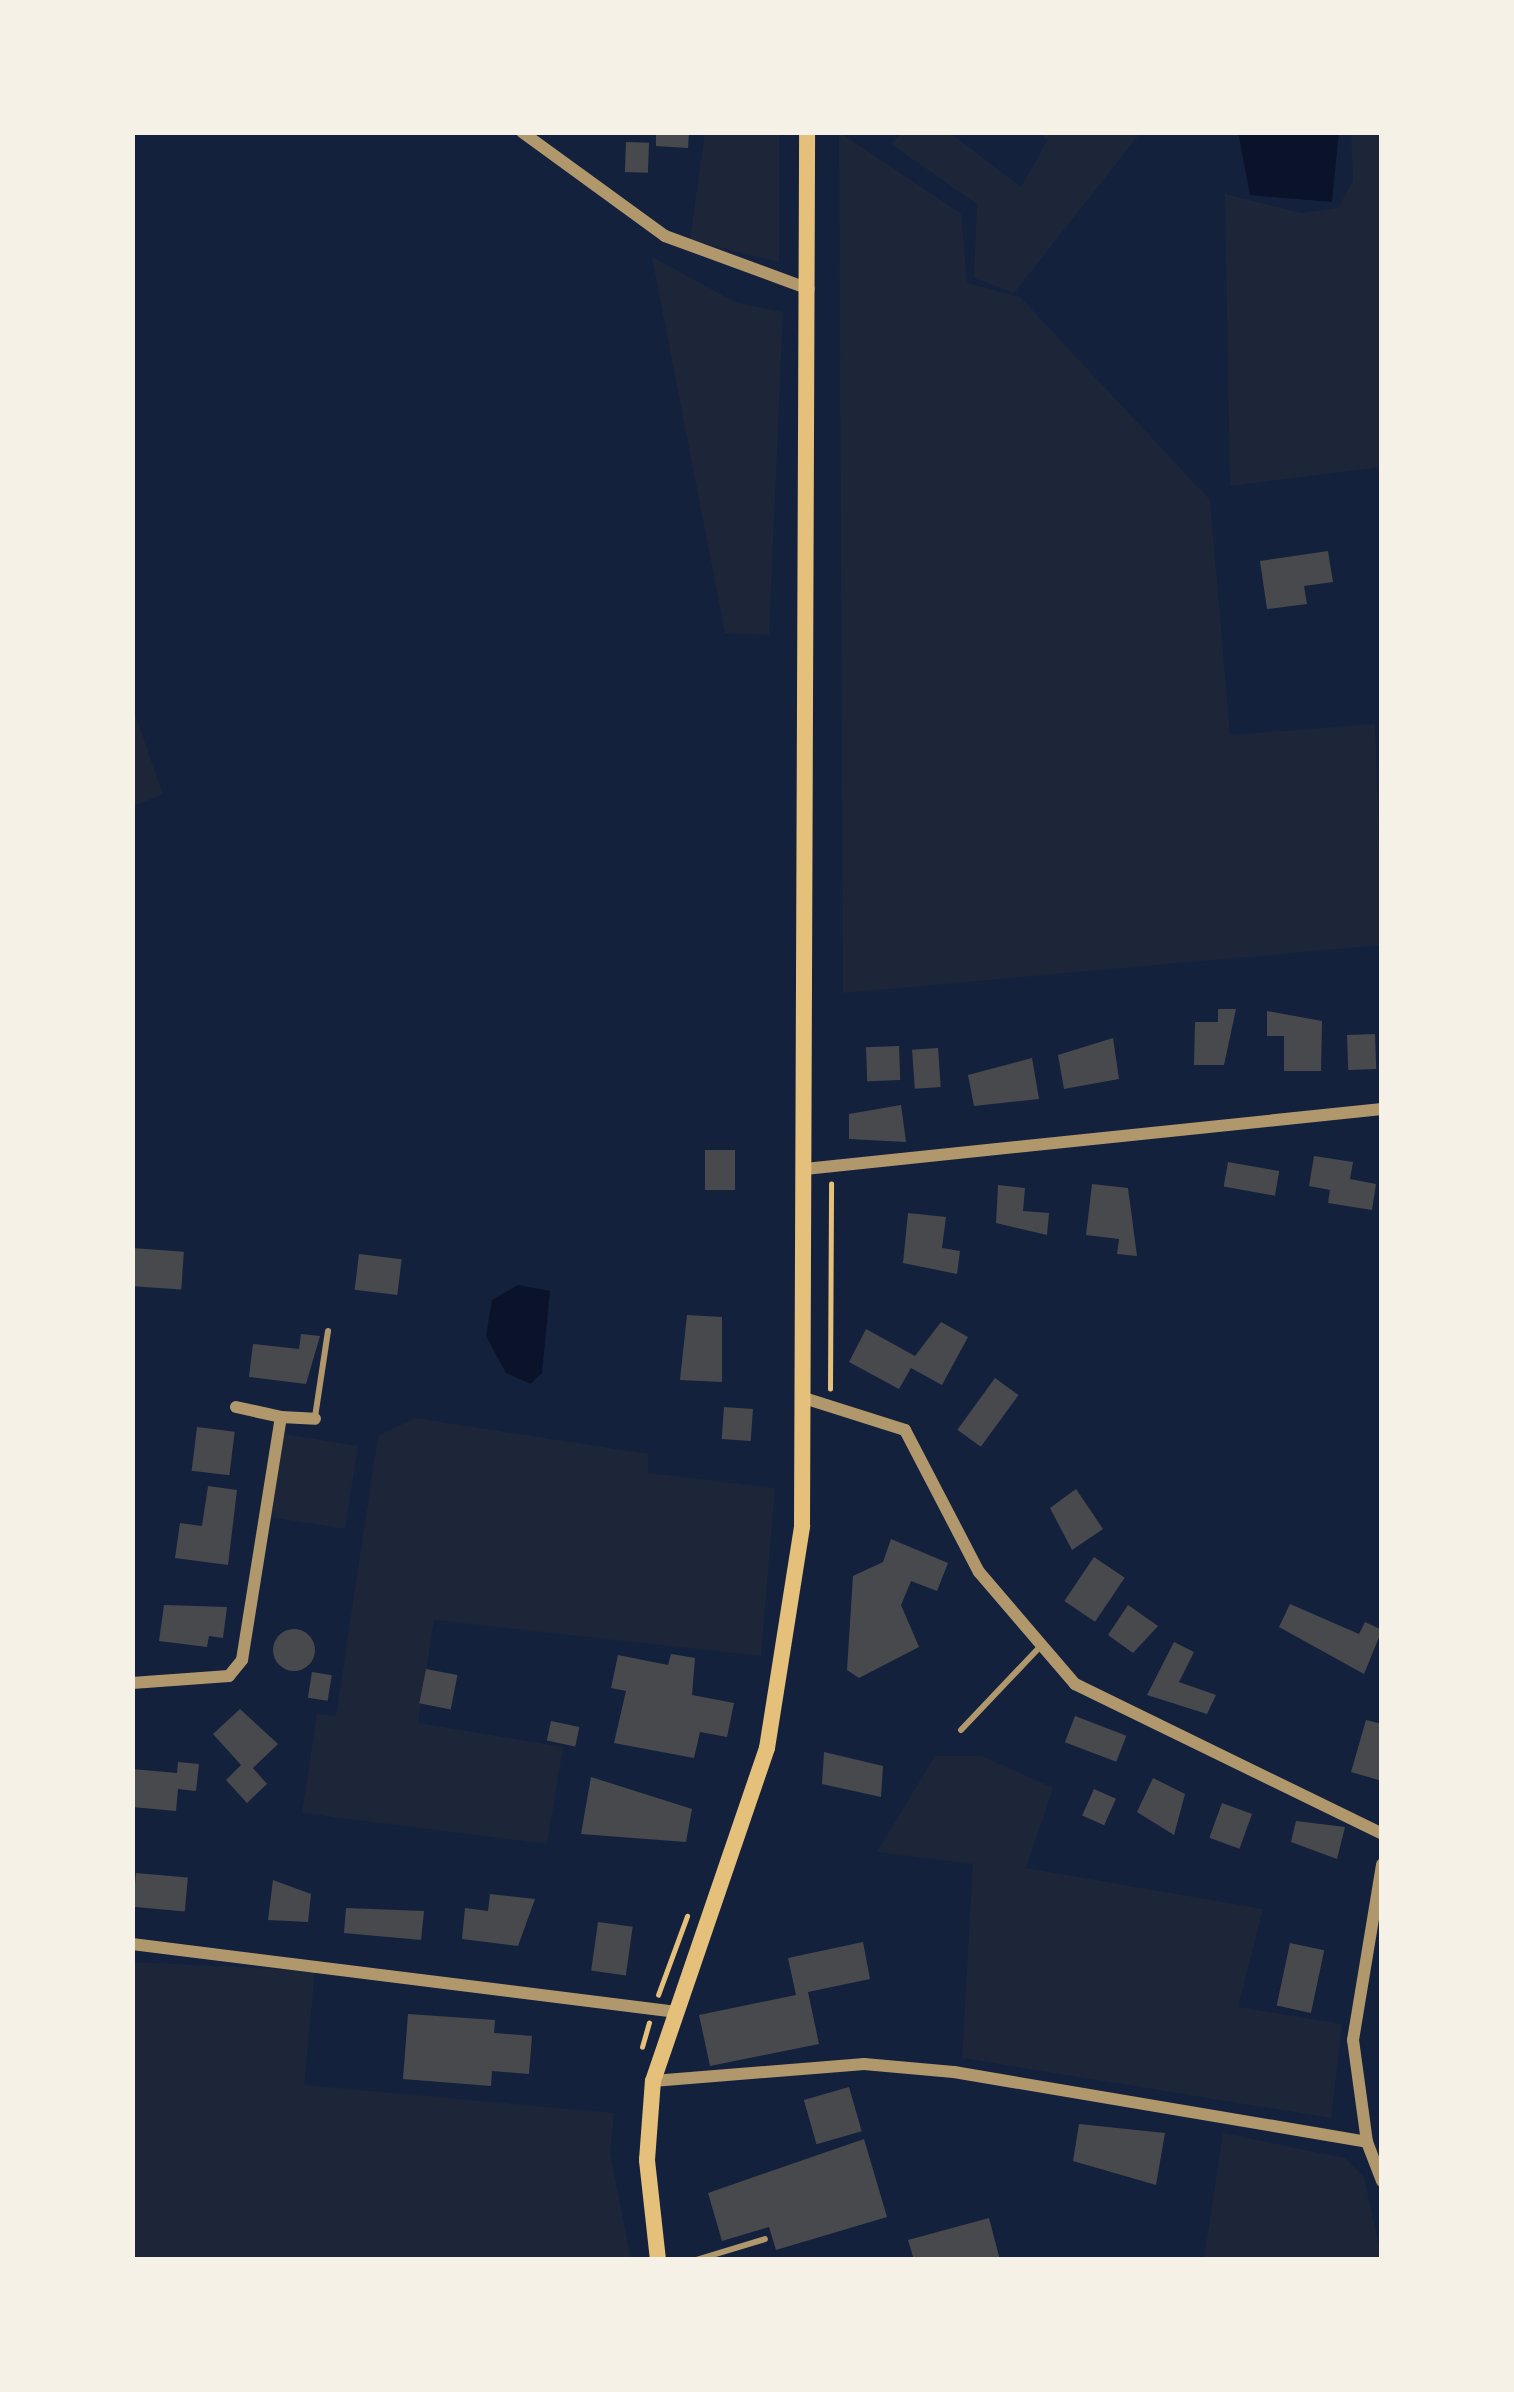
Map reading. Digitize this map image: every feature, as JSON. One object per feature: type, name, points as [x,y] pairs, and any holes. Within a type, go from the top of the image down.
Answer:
[{"type":"main road","points":[[658,2260],[647,2160],[662,2010],[767,1748],[791,1648],[804,1398],[807,132]]},
{"type":"street","points":[[522,132],[665,236],[810,289]]},
{"type":"street","points":[[805,1169],[1382,1109]]},
{"type":"street","points":[[804,1398],[905,1430],[979,1571],[1038,1649],[1075,1684],[1214,1761],[1382,1834]]},
{"type":"street","points":[[236,1407],[315,1419]]},
{"type":"street","points":[[132,1683],[230,1676],[242,1660],[281,1417]]},
{"type":"street","points":[[1382,1864],[1353,2039],[1367,2142],[1382,2181]]},
{"type":"street","points":[[132,1943],[662,2010]]},
{"type":"street","points":[[653,2081],[864,2064],[1367,2142]]},
{"type":"lane","points":[[315,1419],[328,1331]]},
{"type":"lane","points":[[961,1730],[1038,1649]]},
{"type":"lane","points":[[696,2260],[765,2239]]},
{"type":"path","points":[[830,1406],[832,1167]]},
{"type":"path","points":[[640,2064],[662,2010],[696,1894]]},
{"type":"shaded area","points":[[705,132],[779,132],[779,262],[690,240]]},
{"type":"shaded area","points":[[839,132],[961,214],[967,283],[1020,297],[1210,500],[1230,735],[1375,724],[1382,945],[843,993]]},
{"type":"shaded area","points":[[903,132],[949,132],[1021,187],[1047,141],[1041,132],[1141,132],[1014,293],[974,278],[977,204],[891,144]]},
{"type":"shaded area","points":[[1238,132],[1339,132],[1332,202],[1250,195]]},
{"type":"shaded area","points":[[1351,132],[1382,132],[1382,467],[1230,486],[1225,194],[1301,213],[1338,208],[1353,181]]},
{"type":"shaded area","points":[[652,257],[737,303],[783,312],[769,635],[725,633]]},
{"type":"shaded area","points":[[132,706],[163,794],[132,807]]},
{"type":"shaded area","points":[[518,1285],[550,1291],[542,1373],[531,1384],[506,1373],[486,1336],[492,1300]]},
{"type":"shaded area","points":[[415,1418],[648,1454],[648,1473],[775,1488],[761,1656],[434,1620],[418,1723],[563,1747],[547,1844],[302,1813],[317,1714],[336,1716],[378,1436]]},
{"type":"shaded area","points":[[283,1434],[358,1446],[345,1529],[270,1517]]},
{"type":"shaded area","points":[[935,1756],[982,1756],[1053,1788],[1026,1868],[1263,1909],[1238,2007],[1342,2024],[1331,2118],[962,2058],[973,1864],[877,1852]]},
{"type":"shaded area","points":[[132,1962],[315,1971],[304,2085],[614,2113],[610,2153],[631,2260],[132,2260]]},
{"type":"shaded area","points":[[1223,2133],[1345,2158],[1364,2177],[1382,2260],[1204,2260]]},
{"type":"building","points":[[656,132],[689,132],[688,148],[656,146]]},
{"type":"building","points":[[626,142],[649,143],[648,173],[625,172]]},
{"type":"building","points":[[1328,551],[1333,582],[1304,586],[1307,604],[1267,609],[1260,561]]},
{"type":"building","points":[[1218,1009],[1236,1009],[1224,1065],[1194,1065],[1195,1022],[1218,1022]]},
{"type":"building","points":[[1267,1011],[1322,1021],[1321,1071],[1284,1071],[1284,1036],[1267,1036]]},
{"type":"building","points":[[1375,1034],[1376,1069],[1348,1070],[1347,1035]]},
{"type":"building","points":[[1113,1038],[1119,1079],[1064,1089],[1058,1055]]},
{"type":"building","points":[[899,1046],[900,1080],[867,1081],[866,1047]]},
{"type":"building","points":[[938,1048],[941,1087],[915,1089],[912,1050]]},
{"type":"building","points":[[1032,1058],[1039,1099],[974,1106],[968,1075]]},
{"type":"building","points":[[901,1105],[906,1142],[849,1139],[849,1114]]},
{"type":"building","points":[[705,1150],[735,1150],[735,1190],[705,1190]]},
{"type":"building","points":[[1314,1156],[1353,1162],[1350,1179],[1376,1184],[1372,1210],[1328,1203],[1330,1190],[1309,1186]]},
{"type":"building","points":[[1228,1162],[1279,1171],[1275,1196],[1224,1187]]},
{"type":"building","points":[[1092,1184],[1128,1188],[1137,1256],[1117,1254],[1119,1239],[1086,1235]]},
{"type":"building","points":[[998,1185],[1025,1188],[1023,1211],[1049,1213],[1047,1235],[996,1223]]},
{"type":"building","points":[[908,1213],[946,1217],[942,1248],[960,1251],[957,1274],[903,1263]]},
{"type":"building","points":[[132,1248],[184,1252],[181,1290],[132,1286]]},
{"type":"building","points":[[359,1254],[402,1259],[397,1295],[355,1290]]},
{"type":"building","points":[[687,1315],[722,1317],[722,1382],[680,1380]]},
{"type":"building","points":[[941,1322],[968,1337],[942,1385],[911,1368],[899,1389],[849,1362],[866,1329],[915,1356]]},
{"type":"building","points":[[301,1334],[320,1336],[306,1384],[249,1377],[253,1344],[299,1349]]},
{"type":"building","points":[[995,1378],[1018,1395],[981,1447],[957,1430]]},
{"type":"building","points":[[724,1407],[753,1409],[751,1441],[722,1439]]},
{"type":"building","points":[[197,1427],[235,1432],[229,1475],[192,1471]]},
{"type":"building","points":[[208,1486],[237,1490],[228,1565],[175,1558],[180,1523],[202,1526]]},
{"type":"building","points":[[1076,1489],[1103,1529],[1072,1550],[1050,1508]]},
{"type":"building","points":[[891,1539],[948,1563],[937,1591],[911,1581],[901,1605],[919,1647],[859,1678],[847,1670],[853,1576],[883,1562]]},
{"type":"building","points":[[1094,1557],[1125,1578],[1095,1622],[1064,1601]]},
{"type":"building","points":[[1290,1604],[1359,1634],[1365,1622],[1382,1630],[1364,1674],[1279,1627]]},
{"type":"building","points":[[164,1605],[227,1607],[223,1638],[209,1636],[207,1647],[159,1641]]},
{"type":"building","points":[[1128,1605],[1158,1626],[1133,1653],[1108,1635]]},
{"type":"building","points":[[294,1629],[309,1635],[315,1650],[309,1665],[294,1671],[279,1665],[273,1650],[279,1635]]},
{"type":"building","points":[[1174,1642],[1194,1652],[1179,1682],[1216,1695],[1207,1714],[1147,1695]]},
{"type":"building","points":[[671,1654],[695,1658],[692,1695],[734,1703],[727,1737],[700,1732],[694,1758],[614,1743],[626,1691],[611,1688],[618,1655],[668,1665]]},
{"type":"building","points":[[426,1669],[457,1675],[451,1709],[419,1703]]},
{"type":"building","points":[[312,1672],[332,1675],[328,1701],[308,1698]]},
{"type":"building","points":[[240,1709],[278,1744],[253,1768],[267,1784],[247,1803],[226,1780],[241,1765],[213,1734]]},
{"type":"building","points":[[1075,1716],[1126,1736],[1116,1762],[1065,1742]]},
{"type":"building","points":[[1366,1720],[1382,1724],[1382,1781],[1351,1772]]},
{"type":"building","points":[[551,1721],[579,1727],[575,1747],[547,1741]]},
{"type":"building","points":[[824,1752],[883,1766],[881,1797],[822,1784]]},
{"type":"building","points":[[178,1762],[199,1764],[196,1791],[178,1789],[176,1811],[132,1807],[132,1769],[177,1773]]},
{"type":"building","points":[[591,1777],[692,1809],[686,1842],[581,1834]]},
{"type":"building","points":[[1153,1778],[1185,1794],[1174,1835],[1137,1812]]},
{"type":"building","points":[[1094,1789],[1116,1799],[1104,1825],[1082,1815]]},
{"type":"building","points":[[1222,1803],[1252,1814],[1239,1849],[1209,1838]]},
{"type":"building","points":[[1296,1821],[1345,1827],[1337,1859],[1291,1842]]},
{"type":"building","points":[[136,1873],[188,1878],[185,1911],[133,1907]]},
{"type":"building","points":[[273,1880],[311,1894],[308,1922],[268,1920]]},
{"type":"building","points":[[490,1894],[535,1899],[518,1946],[462,1939],[465,1908],[488,1911]]},
{"type":"building","points":[[346,1908],[424,1911],[421,1940],[344,1933]]},
{"type":"building","points":[[598,1922],[633,1927],[626,1975],[591,1971]]},
{"type":"building","points":[[863,1942],[870,1979],[808,1992],[819,2044],[710,2066],[699,2015],[796,1995],[788,1958]]},
{"type":"building","points":[[1290,1943],[1324,1950],[1311,2013],[1277,2006]]},
{"type":"building","points":[[408,2014],[495,2020],[494,2033],[532,2036],[529,2074],[492,2071],[491,2086],[403,2079]]},
{"type":"building","points":[[849,2087],[862,2131],[817,2144],[804,2100]]},
{"type":"building","points":[[1079,2124],[1165,2133],[1156,2185],[1073,2161]]},
{"type":"building","points":[[864,2139],[887,2217],[776,2250],[769,2227],[722,2241],[708,2193]]},
{"type":"building","points":[[989,2218],[1000,2260],[914,2260],[908,2240]]}]
